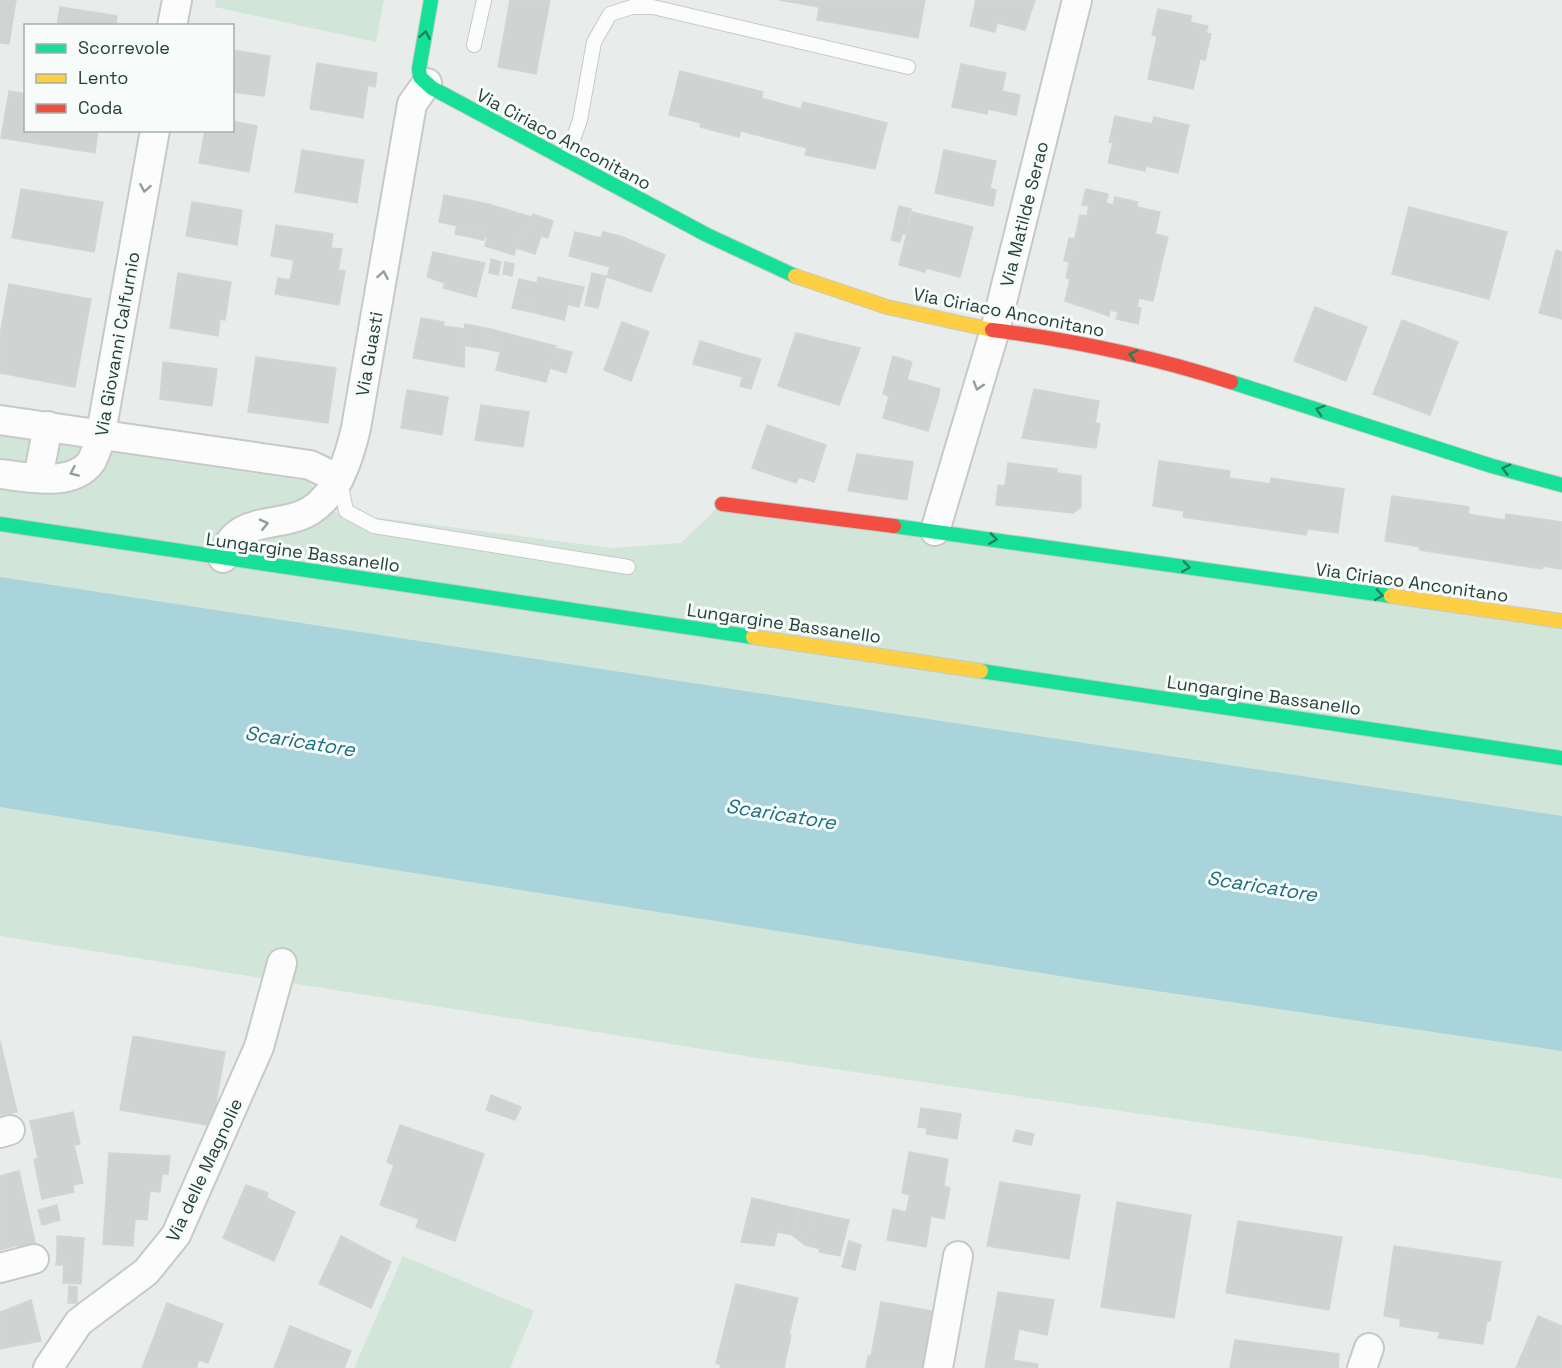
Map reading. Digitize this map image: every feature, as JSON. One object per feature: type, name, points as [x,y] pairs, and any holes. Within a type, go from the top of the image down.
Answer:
[{"type":"street","points":[[172,24],[177,0]]},
{"type":"street","name":"Via Guasti","points":[[223,558],[227,542],[243,530],[309,511],[339,479],[356,428],[412,104],[423,76],[431,0]]},
{"type":"street","name":"Via Matilde Serao","points":[[935,531],[995,330],[1077,0]]},
{"type":"street","name":"Via Ciriaco Anconitano","points":[[423,76],[454,100],[707,235],[800,278],[887,307],[975,328],[1106,348],[1209,375],[1492,466],[1562,485]]},
{"type":"street","name":"Via Giovanni Calfurnio","points":[[0,474],[38,478],[75,474],[90,463],[102,435],[154,132]]},
{"type":"street","points":[[0,420],[310,465],[339,479]]},
{"type":"street","points":[[38,478],[48,426]]},
{"type":"street","name":"Via Ciriaco Anconitano","points":[[722,504],[935,531],[1562,621]]},
{"type":"street","name":"Lungargine Bassanello","points":[[0,524],[1562,758]]},
{"type":"street","name":"Via delle Magnolie","points":[[48,1368],[80,1322],[146,1272],[176,1235],[259,1047],[282,963]]},
{"type":"street","points":[[938,1368],[958,1256]]},
{"type":"street","points":[[0,1268],[34,1260]]},
{"type":"lane","points":[[474,45],[484,0]]},
{"type":"lane","points":[[566,159],[580,120],[594,42],[610,14],[632,7],[652,7],[908,67]]},
{"type":"lane","points":[[339,479],[346,511],[374,526],[628,567]]},
{"type":"green space","points":[[216,0],[384,0],[376,42],[215,7]]},
{"type":"green space","points":[[0,436],[300,480],[306,479],[334,512],[612,548],[681,543],[717,508],[1562,622],[1562,1179],[1422,1155],[758,1058],[0,936]]},
{"type":"green space","points":[[403,1256],[534,1311],[510,1368],[354,1368]]},
{"type":"water","name":"Scaricatore","points":[[0,577],[1562,816],[1562,1051],[1110,984],[0,807]]},
{"type":"building","points":[[0,0],[16,0],[9,44],[0,43]]},
{"type":"building","points":[[510,0],[550,0],[536,74],[498,67]]},
{"type":"building","points":[[779,0],[925,0],[918,38],[817,20],[819,7]]},
{"type":"building","points":[[976,0],[1035,0],[1025,30],[997,23],[995,32],[970,26]]},
{"type":"building","points":[[60,7],[117,16],[116,24],[57,24]]},
{"type":"building","points":[[1158,9],[1192,16],[1190,22],[1208,26],[1206,33],[1211,34],[1205,60],[1200,59],[1193,89],[1148,79],[1157,36],[1152,35]]},
{"type":"building","points":[[234,50],[270,56],[264,96],[234,92]]},
{"type":"building","points":[[317,63],[377,73],[375,87],[368,85],[363,118],[310,109]]},
{"type":"building","points":[[961,64],[1006,73],[1002,91],[1020,95],[1016,115],[988,109],[987,114],[952,107]]},
{"type":"building","points":[[680,71],[763,92],[761,98],[801,109],[803,102],[887,123],[875,169],[805,155],[807,148],[741,131],[739,137],[700,127],[701,123],[669,115]]},
{"type":"building","points":[[9,91],[24,94],[24,132],[98,132],[95,153],[1,138]]},
{"type":"building","points":[[1115,116],[1152,124],[1154,117],[1189,125],[1178,173],[1146,166],[1145,171],[1108,163],[1113,143],[1109,142]]},
{"type":"building","points":[[234,121],[257,126],[249,172],[199,163],[205,132],[234,132]]},
{"type":"building","points":[[302,150],[364,160],[357,203],[295,192]]},
{"type":"building","points":[[944,150],[996,161],[990,188],[996,190],[993,206],[935,193]]},
{"type":"building","points":[[21,189],[103,202],[94,252],[12,238]]},
{"type":"building","points":[[1086,189],[1108,194],[1106,203],[1113,205],[1115,197],[1138,202],[1137,207],[1160,212],[1155,234],[1168,237],[1153,301],[1139,298],[1137,307],[1141,308],[1138,324],[1116,319],[1118,312],[1110,310],[1109,316],[1065,301],[1070,279],[1066,278],[1080,215],[1087,216],[1089,206],[1082,205]]},
{"type":"building","points":[[444,195],[488,204],[532,217],[527,233],[520,231],[514,255],[485,246],[487,238],[484,237],[485,232],[439,222]]},
{"type":"building","points":[[192,202],[242,210],[237,245],[186,236]]},
{"type":"building","points":[[899,206],[911,209],[905,234],[893,232]]},
{"type":"building","points":[[1409,207],[1507,232],[1489,299],[1392,274]]},
{"type":"building","points":[[912,212],[973,227],[960,277],[926,268],[925,272],[899,265]]},
{"type":"building","points":[[533,214],[553,221],[548,238],[541,236],[535,254],[516,248],[520,231],[527,233]]},
{"type":"building","points":[[276,225],[333,234],[331,248],[342,249],[338,270],[345,271],[339,305],[275,294],[278,278],[290,280],[294,260],[271,256]]},
{"type":"building","points":[[457,226],[485,232],[484,240],[455,234]]},
{"type":"building","points":[[575,232],[601,238],[603,232],[623,237],[665,255],[651,292],[607,277],[610,267],[569,256]]},
{"type":"building","points":[[893,232],[902,234],[900,242],[891,240]]},
{"type":"building","points":[[1069,238],[1075,239],[1069,262],[1064,261]]},
{"type":"building","points":[[1556,250],[1562,252],[1562,319],[1539,313]]},
{"type":"building","points":[[433,252],[485,263],[476,297],[443,288],[445,283],[427,277]]},
{"type":"building","points":[[491,259],[501,262],[498,275],[489,273]]},
{"type":"building","points":[[505,262],[514,264],[512,276],[503,274]]},
{"type":"building","points":[[178,273],[231,282],[225,320],[220,319],[218,336],[170,328]]},
{"type":"building","points":[[592,273],[606,276],[598,308],[585,305]]},
{"type":"building","points":[[538,277],[573,285],[564,320],[531,312],[533,305],[514,300],[519,279],[537,283]]},
{"type":"building","points":[[9,284],[91,299],[75,387],[0,373],[0,335]]},
{"type":"building","points":[[573,285],[584,287],[579,307],[568,304]]},
{"type":"building","points":[[514,300],[533,305],[531,312],[512,308]]},
{"type":"building","points":[[1315,307],[1367,327],[1346,381],[1294,361]]},
{"type":"building","points":[[421,318],[444,322],[443,326],[465,329],[464,367],[413,358]]},
{"type":"building","points":[[1402,320],[1458,342],[1430,415],[1373,394]]},
{"type":"building","points":[[622,322],[649,332],[631,381],[604,370]]},
{"type":"building","points":[[465,324],[491,329],[486,349],[462,345]]},
{"type":"building","points":[[491,329],[505,333],[500,352],[486,349]]},
{"type":"building","points":[[505,333],[556,346],[546,382],[496,370]]},
{"type":"building","points":[[796,333],[860,348],[839,405],[778,386]]},
{"type":"building","points":[[700,341],[749,356],[743,377],[693,364]]},
{"type":"building","points":[[555,348],[572,352],[566,373],[550,368]]},
{"type":"building","points":[[749,356],[761,359],[751,389],[740,386]]},
{"type":"building","points":[[893,356],[912,362],[907,380],[927,385],[923,397],[937,401],[928,431],[883,418],[889,396],[883,394]]},
{"type":"building","points":[[256,357],[336,368],[328,423],[248,412]]},
{"type":"building","points":[[163,362],[217,369],[212,406],[160,399]]},
{"type":"building","points":[[927,385],[940,389],[937,401],[923,397]]},
{"type":"building","points":[[1034,389],[1099,401],[1095,423],[1100,424],[1096,448],[1022,438]]},
{"type":"building","points":[[407,390],[448,397],[442,435],[401,428]]},
{"type":"building","points":[[481,405],[529,412],[523,447],[475,440]]},
{"type":"building","points":[[767,425],[826,445],[814,482],[799,477],[796,483],[752,468]]},
{"type":"building","points":[[857,454],[913,462],[907,500],[848,491]]},
{"type":"building","points":[[1159,461],[1230,471],[1229,478],[1270,484],[1271,478],[1344,489],[1338,533],[1308,529],[1306,535],[1183,517],[1184,511],[1153,506]]},
{"type":"building","points":[[1008,463],[1057,469],[1057,473],[1081,476],[1081,507],[1073,513],[996,505],[998,485],[1005,486]]},
{"type":"building","points":[[1392,496],[1469,507],[1468,514],[1505,520],[1506,514],[1562,522],[1562,569],[1543,566],[1542,569],[1420,550],[1420,547],[1385,541]]},
{"type":"building","points":[[133,1036],[225,1052],[212,1126],[120,1110]]},
{"type":"building","points":[[0,1041],[17,1112],[0,1115]]},
{"type":"building","points":[[491,1095],[521,1107],[515,1120],[486,1110]]},
{"type":"building","points":[[921,1108],[961,1114],[957,1139],[926,1134],[927,1128],[918,1127]]},
{"type":"building","points":[[73,1112],[80,1144],[74,1145],[83,1183],[73,1185],[74,1192],[42,1199],[34,1160],[38,1158],[30,1121]]},
{"type":"building","points":[[400,1125],[484,1154],[455,1241],[416,1227],[419,1219],[380,1205],[394,1165],[387,1162]]},
{"type":"building","points":[[1016,1130],[1034,1134],[1031,1145],[1013,1141]]},
{"type":"building","points":[[909,1152],[948,1159],[944,1186],[950,1188],[944,1219],[931,1216],[926,1247],[887,1240],[893,1209],[906,1212],[910,1195],[902,1193]]},
{"type":"building","points":[[109,1153],[170,1156],[168,1174],[162,1174],[160,1192],[150,1191],[147,1220],[135,1219],[133,1246],[103,1244]]},
{"type":"building","points":[[19,1171],[36,1246],[18,1250],[17,1245],[0,1250],[0,1176]]},
{"type":"building","points":[[1000,1182],[1080,1195],[1069,1259],[987,1246]]},
{"type":"building","points":[[246,1185],[268,1193],[267,1198],[295,1212],[274,1261],[223,1238]]},
{"type":"building","points":[[752,1198],[799,1209],[792,1235],[777,1232],[774,1246],[741,1242]]},
{"type":"building","points":[[1117,1202],[1191,1215],[1174,1318],[1101,1307]]},
{"type":"building","points":[[57,1205],[60,1220],[42,1225],[38,1210]]},
{"type":"building","points":[[799,1209],[812,1212],[805,1245],[792,1235]]},
{"type":"building","points":[[812,1212],[849,1220],[840,1256],[819,1252],[820,1249],[805,1245]]},
{"type":"building","points":[[1238,1221],[1342,1237],[1329,1310],[1226,1293]]},
{"type":"building","points":[[57,1236],[84,1238],[81,1284],[63,1283],[64,1256],[57,1255]]},
{"type":"building","points":[[341,1236],[391,1262],[371,1308],[319,1284]]},
{"type":"building","points":[[849,1241],[861,1245],[855,1270],[842,1267]]},
{"type":"building","points":[[1394,1246],[1501,1262],[1490,1321],[1487,1320],[1483,1344],[1438,1338],[1440,1332],[1400,1326],[1400,1319],[1384,1316]]},
{"type":"building","points":[[57,1255],[64,1256],[63,1265],[56,1265]]},
{"type":"building","points":[[736,1284],[798,1298],[784,1368],[720,1368],[721,1365],[716,1363]]},
{"type":"building","points":[[69,1286],[77,1287],[77,1303],[68,1303]]},
{"type":"building","points":[[998,1292],[1054,1300],[1047,1335],[1019,1329],[1013,1360],[1038,1364],[1037,1368],[985,1368]]},
{"type":"building","points":[[31,1300],[41,1341],[0,1349],[0,1312]]},
{"type":"building","points":[[881,1302],[933,1311],[924,1368],[866,1368],[868,1356],[871,1356]]},
{"type":"building","points":[[167,1303],[223,1324],[208,1363],[199,1360],[196,1368],[142,1368]]},
{"type":"building","points":[[1538,1316],[1562,1326],[1562,1368],[1516,1368]]},
{"type":"building","points":[[290,1326],[351,1351],[344,1368],[274,1368]]},
{"type":"building","points":[[1235,1340],[1339,1354],[1338,1368],[1230,1368]]},
{"type":"traffic: fast","points":[[431,0],[419,69],[420,77],[432,88],[707,235],[795,276]]},
{"type":"traffic: fast","points":[[1231,382],[1492,466],[1562,485]]},
{"type":"traffic: fast","points":[[0,524],[753,637]]},
{"type":"traffic: fast","points":[[894,526],[1391,596]]},
{"type":"traffic: fast","points":[[981,671],[1562,758]]},
{"type":"traffic: slow","points":[[795,276],[887,307],[992,330]]},
{"type":"traffic: slow","points":[[1391,596],[1562,621]]},
{"type":"traffic: slow","points":[[753,637],[981,671]]},
{"type":"traffic: jam","points":[[992,330],[1113,350],[1231,382]]},
{"type":"traffic: jam","points":[[722,504],[894,526]]}]
